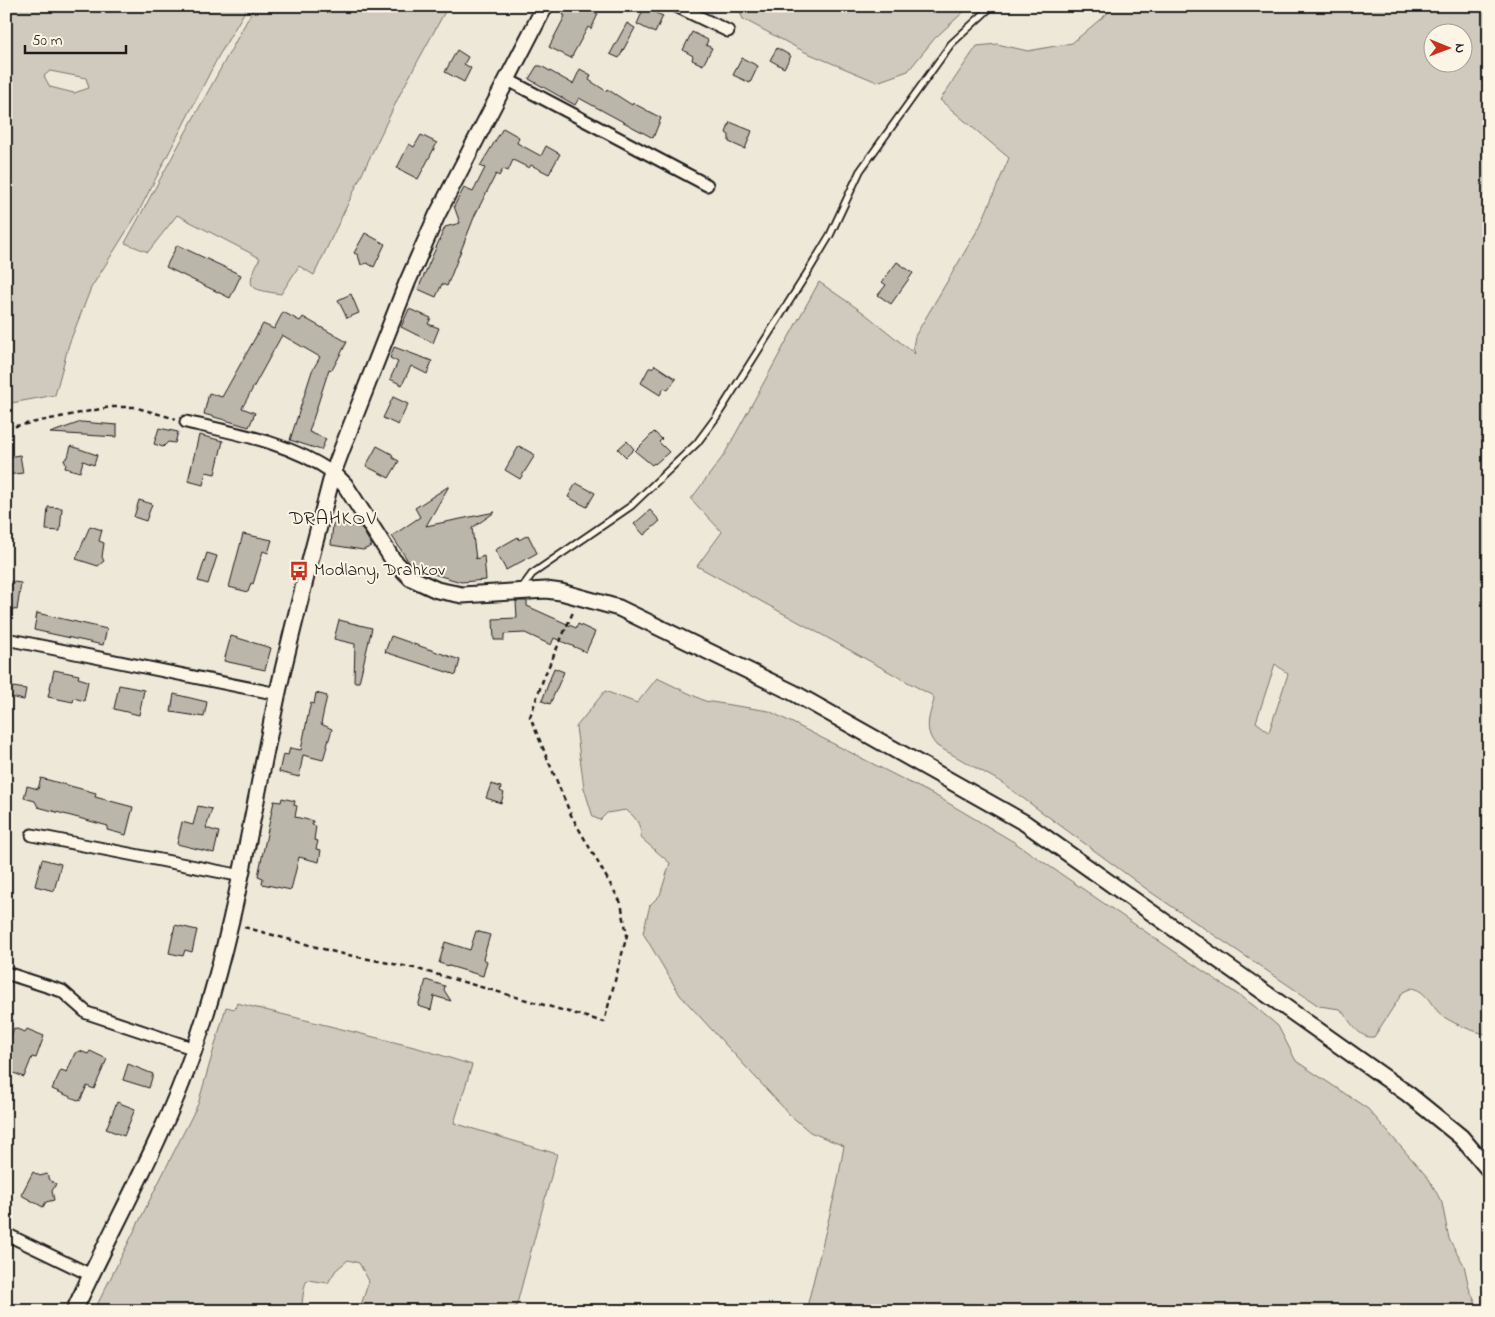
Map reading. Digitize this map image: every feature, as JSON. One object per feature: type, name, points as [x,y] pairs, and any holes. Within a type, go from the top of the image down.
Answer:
[{"type":"street","points":[[74,1311],[167,1120],[194,1049],[231,924],[278,694],[333,474],[422,249],[468,153],[508,80],[545,6]]},
{"type":"street","points":[[676,6],[728,31]]},
{"type":"street","points":[[508,80],[708,185]]},
{"type":"street","points":[[186,422],[237,433],[284,448],[318,463],[345,485],[393,560],[411,578],[437,590],[462,595],[546,590],[619,608],[794,692],[1025,823],[1422,1105],[1461,1136],[1489,1170]]},
{"type":"street","points":[[6,639],[278,694]]},
{"type":"street","points":[[32,835],[242,876]]},
{"type":"street","points":[[6,973],[62,991],[87,1013],[194,1049]]},
{"type":"street","points":[[6,1234],[91,1275]]},
{"type":"lane","points":[[519,591],[532,574],[631,506],[697,443],[717,416],[830,235],[860,171],[951,44],[992,6]]},
{"type":"path","points":[[6,428],[110,407],[134,407],[186,422]]},
{"type":"path","points":[[231,924],[338,953],[414,968],[604,1022],[627,934],[621,902],[571,815],[530,717],[544,677],[580,597]]},
{"type":"shaded area","points":[[6,6],[248,6],[218,57],[139,211],[91,288],[69,344],[55,395],[6,404]],"holes":[[[50,71],[86,78],[89,88],[74,93],[50,87],[44,76]]]},
{"type":"shaded area","points":[[255,6],[448,6],[401,92],[314,275],[299,266],[281,294],[262,291],[252,286],[252,276],[260,258],[177,215],[148,252],[125,243]]},
{"type":"shaded area","points":[[737,6],[970,6],[935,38],[908,71],[877,82],[805,52],[743,19]]},
{"type":"shaded area","points":[[1116,6],[1489,6],[1489,1035],[1466,1028],[1444,1017],[1426,996],[1412,988],[1403,992],[1374,1037],[1363,1035],[1340,1009],[1319,1006],[1152,893],[1001,782],[937,746],[930,735],[928,724],[934,700],[933,696],[697,566],[722,532],[691,499],[724,455],[819,282],[864,313],[915,354],[913,347],[915,336],[980,226],[1009,158],[940,100],[977,46],[997,44],[1028,51],[1072,43]],"holes":[[[1275,664],[1288,674],[1269,732],[1256,722]]]},
{"type":"shaded area","points":[[657,678],[705,701],[769,711],[938,797],[1014,842],[1253,1005],[1278,1026],[1296,1061],[1368,1109],[1429,1179],[1442,1203],[1449,1239],[1464,1265],[1469,1288],[1479,1311],[806,1311],[837,1185],[844,1146],[810,1132],[790,1115],[680,995],[643,933],[650,905],[660,895],[670,863],[641,838],[638,822],[626,810],[607,813],[600,820],[593,817],[584,788],[576,727],[605,691],[637,703]]},
{"type":"shaded area","points":[[237,1003],[418,1048],[472,1065],[454,1123],[557,1154],[515,1311],[359,1311],[369,1281],[359,1263],[348,1260],[336,1270],[328,1283],[307,1280],[300,1311],[94,1311],[198,1104],[226,1007],[235,1009]]},
{"type":"building","points":[[568,6],[597,6],[594,12],[598,14],[591,29],[588,27],[571,58],[549,47]]},
{"type":"building","points":[[644,8],[663,16],[655,33],[637,24]]},
{"type":"building","points":[[627,23],[635,28],[619,58],[610,54]]},
{"type":"building","points":[[692,32],[708,40],[706,45],[712,48],[703,65],[692,60],[693,56],[683,50]]},
{"type":"building","points":[[777,48],[791,56],[784,68],[770,60]]},
{"type":"building","points":[[457,50],[468,57],[464,64],[471,68],[464,82],[445,72]]},
{"type":"building","points":[[742,58],[758,66],[750,83],[733,75]]},
{"type":"building","points":[[537,66],[541,66],[573,84],[580,69],[591,75],[589,80],[606,91],[607,89],[632,105],[633,103],[661,118],[653,138],[579,98],[575,105],[529,79]]},
{"type":"building","points":[[730,122],[752,131],[745,149],[729,142],[729,135],[726,133]]},
{"type":"building","points":[[503,128],[519,137],[517,143],[541,156],[546,146],[560,154],[549,174],[531,165],[529,168],[513,160],[508,171],[503,169],[499,176],[496,174],[475,215],[447,286],[442,284],[436,297],[418,289],[445,227],[460,223],[454,206],[464,188],[473,192],[485,168],[480,166]]},
{"type":"building","points":[[421,135],[437,143],[418,179],[397,168],[409,144],[414,147]]},
{"type":"building","points":[[365,233],[385,244],[374,267],[367,263],[361,265],[358,255],[354,253]]},
{"type":"building","points":[[177,245],[241,275],[230,298],[166,267]]},
{"type":"building","points":[[897,262],[913,273],[891,304],[878,295],[886,285],[882,282]]},
{"type":"building","points":[[351,294],[359,313],[347,318],[338,300]]},
{"type":"building","points":[[409,309],[431,318],[428,324],[439,328],[433,343],[401,327]]},
{"type":"building","points":[[283,312],[300,321],[303,317],[347,342],[332,370],[329,369],[309,432],[326,439],[321,450],[290,440],[312,371],[320,357],[282,335],[242,408],[255,413],[249,427],[204,414],[209,393],[222,397],[263,324],[274,329]]},
{"type":"building","points":[[394,347],[432,361],[427,374],[411,366],[402,385],[390,379],[398,362],[390,358]]},
{"type":"building","points":[[655,365],[676,379],[668,390],[664,388],[660,395],[641,383],[649,368]]},
{"type":"building","points":[[393,397],[408,404],[398,425],[383,418]]},
{"type":"building","points":[[81,422],[117,425],[117,437],[50,433]]},
{"type":"building","points":[[159,428],[178,432],[175,443],[168,442],[163,447],[154,444]]},
{"type":"building","points":[[654,432],[662,439],[659,442],[669,452],[652,465],[635,451]]},
{"type":"building","points":[[199,435],[223,441],[215,474],[206,472],[203,485],[188,481]]},
{"type":"building","points":[[627,441],[634,449],[626,457],[618,449]]},
{"type":"building","points":[[71,446],[97,455],[94,465],[83,461],[80,472],[65,468],[64,460],[68,457]]},
{"type":"building","points":[[377,446],[392,454],[393,458],[399,461],[389,478],[366,466]]},
{"type":"building","points":[[519,446],[535,455],[520,479],[505,470]]},
{"type":"building","points":[[20,455],[23,473],[6,475],[6,457]]},
{"type":"building","points":[[576,483],[595,493],[587,507],[568,497]]},
{"type":"building","points":[[449,486],[426,526],[495,512],[472,528],[476,559],[484,556],[486,580],[461,582],[423,571],[424,568],[410,564],[392,536],[420,517],[415,508]]},
{"type":"building","points":[[139,500],[152,504],[146,521],[134,517]]},
{"type":"building","points":[[48,507],[62,508],[60,531],[46,530]]},
{"type":"building","points":[[650,510],[660,521],[644,535],[634,524]]},
{"type":"building","points":[[333,524],[361,527],[372,546],[363,550],[331,545]]},
{"type":"building","points":[[90,526],[102,530],[99,541],[104,543],[102,557],[104,561],[98,566],[76,559]]},
{"type":"building","points":[[243,534],[272,540],[268,553],[263,551],[253,584],[251,583],[248,592],[229,587]]},
{"type":"building","points":[[528,535],[537,553],[506,570],[495,550],[518,537],[519,540]]},
{"type":"building","points":[[207,553],[217,556],[208,584],[198,581]]},
{"type":"building","points":[[6,581],[21,583],[17,610],[6,608]]},
{"type":"building","points":[[516,601],[527,601],[527,606],[576,628],[578,624],[595,632],[586,652],[554,638],[551,645],[525,633],[504,634],[504,640],[494,640],[493,619],[517,618]]},
{"type":"building","points":[[37,613],[107,629],[103,645],[34,630]]},
{"type":"building","points":[[339,620],[372,628],[359,682],[354,682],[355,644],[334,639]]},
{"type":"building","points":[[231,636],[271,648],[265,670],[224,661]]},
{"type":"building","points":[[391,636],[460,660],[456,675],[385,652]]},
{"type":"building","points":[[554,668],[564,672],[550,704],[542,701]]},
{"type":"building","points":[[54,670],[79,675],[78,678],[88,681],[84,701],[74,698],[73,702],[48,697]]},
{"type":"building","points":[[119,685],[144,690],[139,715],[114,709]]},
{"type":"building","points":[[6,686],[26,689],[24,700],[6,696]]},
{"type":"building","points":[[316,693],[327,696],[321,724],[332,729],[323,760],[303,755],[299,777],[279,772],[283,754],[288,755],[290,748],[301,750],[309,710],[311,703],[314,704]]},
{"type":"building","points":[[174,694],[207,702],[204,717],[171,712]]},
{"type":"building","points":[[41,778],[96,793],[95,797],[133,807],[126,835],[107,830],[108,826],[38,807],[35,801],[24,798],[27,786],[38,789]]},
{"type":"building","points":[[491,784],[501,787],[500,791],[504,793],[501,803],[486,798]]},
{"type":"building","points":[[282,798],[295,801],[294,805],[297,806],[295,817],[313,821],[312,825],[316,826],[314,840],[318,841],[316,849],[321,850],[319,862],[299,857],[291,890],[262,884],[263,878],[258,876],[274,801],[281,802]]},
{"type":"building","points":[[198,806],[212,809],[206,828],[219,832],[214,853],[177,844],[182,822],[193,825]]},
{"type":"building","points":[[42,859],[61,864],[54,891],[35,886]]},
{"type":"building","points":[[175,925],[197,930],[192,952],[185,950],[183,956],[169,953]]},
{"type":"building","points":[[476,931],[490,935],[483,959],[487,961],[483,976],[439,963],[445,942],[470,950]]},
{"type":"building","points":[[426,980],[445,986],[444,990],[451,1001],[434,996],[431,1010],[418,1006]]},
{"type":"building","points":[[14,1028],[25,1032],[27,1029],[44,1036],[36,1058],[32,1057],[24,1077],[6,1070],[6,1049]]},
{"type":"building","points":[[80,1051],[88,1054],[90,1051],[107,1059],[94,1089],[87,1086],[80,1101],[52,1089],[61,1070],[67,1072],[75,1053]]},
{"type":"building","points":[[128,1064],[153,1074],[149,1088],[123,1080]]},
{"type":"building","points":[[117,1102],[135,1109],[124,1136],[106,1129]]},
{"type":"building","points":[[33,1172],[40,1176],[47,1174],[49,1180],[56,1184],[52,1191],[54,1200],[46,1202],[43,1207],[21,1195]]},
{"type":"place","name":"Modlany, Drahkov","points":[[299,571]]},
{"type":"district","name":"DRAHKOV","points":[[333,519]]}]
